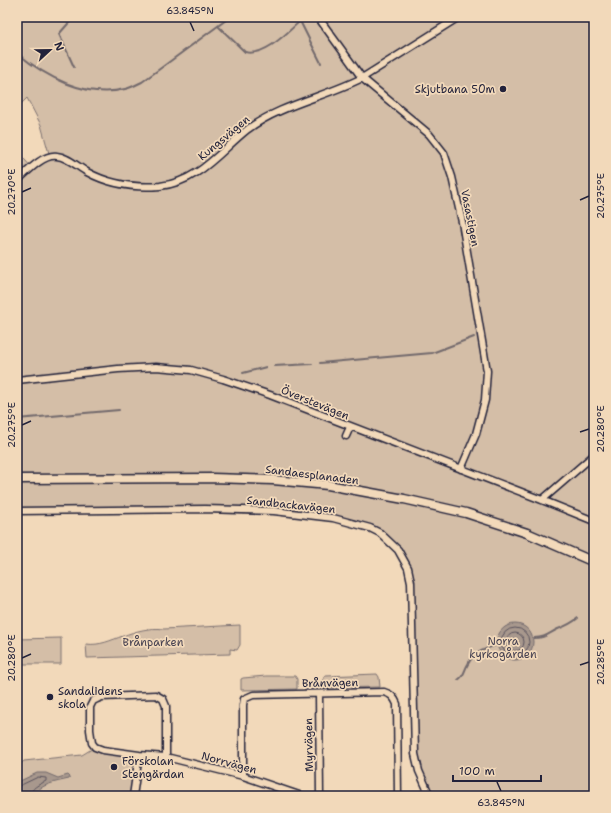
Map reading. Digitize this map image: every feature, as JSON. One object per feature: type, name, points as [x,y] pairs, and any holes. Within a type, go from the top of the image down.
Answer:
[{"type":"main road","name":"Sandaesplanaden","points":[[17,479],[212,478],[273,480],[328,485],[404,499],[466,513],[527,533],[594,562]]},
{"type":"street","name":"Vasastigen","points":[[318,17],[362,78],[429,134],[444,153],[452,177],[462,222],[487,371],[485,400],[476,434],[461,469]]},
{"type":"street","name":"Kungsvägen","points":[[17,181],[39,161],[57,156],[67,159],[96,177],[121,185],[160,186],[184,180],[204,169],[248,129],[264,119],[299,103],[346,86],[362,78],[459,17]]},
{"type":"street","name":"Överstevägen","points":[[17,380],[118,368],[156,367],[191,370],[270,395],[594,521]]},
{"type":"street","points":[[346,436],[350,427]]},
{"type":"street","points":[[542,500],[594,455]]},
{"type":"street","name":"Sandbackavägen","points":[[17,511],[205,509],[274,511],[333,518],[370,528],[380,533],[398,550],[408,568],[411,582],[415,754],[419,770],[430,796]]},
{"type":"street","name":"Brånvägen","points":[[243,776],[244,699],[253,695],[384,692],[390,694],[397,704],[398,796]]},
{"type":"street","name":"Myrvägen","points":[[319,694],[320,796]]},
{"type":"street","name":"Norrvägen","points":[[166,757],[166,706],[162,699],[156,696],[102,697],[93,701],[90,707],[90,730],[92,743],[95,747],[103,750],[139,756],[166,757],[243,776],[300,796]]},
{"type":"street","points":[[133,796],[139,756]]},
{"type":"green space","name":"Norra kyrkogården","points":[[17,17],[594,17],[594,796],[430,796],[419,771],[408,568],[389,540],[358,524],[274,511],[17,511],[17,151],[32,168],[50,157],[41,125],[27,98],[17,108]]},
{"type":"green space","name":"Brånparken","points":[[240,625],[240,645],[237,650],[230,649],[230,654],[87,658],[86,644],[110,641],[143,630]]},
{"type":"green space","points":[[61,638],[61,664],[17,664],[17,639]]},
{"type":"green space","points":[[377,674],[379,677],[380,687],[323,688],[324,677],[326,676]]},
{"type":"green space","points":[[266,676],[295,676],[297,679],[297,689],[241,690],[241,679]]},
{"type":"green space","points":[[95,747],[139,755],[133,796],[17,796],[17,767],[24,761],[82,755]]},
{"type":"water","points":[[519,624],[528,629],[532,635],[532,649],[528,655],[519,660],[511,660],[502,655],[498,649],[497,638],[502,629],[508,625]]},
{"type":"water","points":[[37,773],[46,773],[58,778],[68,775],[70,777],[69,779],[44,786],[33,796],[17,796],[17,786],[20,781]]},
{"type":"waterway","points":[[74,17],[59,34],[74,67]]},
{"type":"waterway","points":[[17,53],[28,62],[67,84],[96,91],[125,89],[142,82],[230,17]]},
{"type":"waterway","points":[[218,26],[245,52],[252,53],[267,48],[275,43],[300,21],[300,17]]},
{"type":"waterway","points":[[300,21],[321,63]]},
{"type":"waterway","points":[[320,363],[432,353],[474,337]]},
{"type":"waterway","points":[[274,366],[312,364]]},
{"type":"waterway","points":[[243,373],[266,367]]},
{"type":"waterway","points":[[17,419],[119,410]]},
{"type":"waterway","points":[[534,638],[546,635],[568,625],[578,618]]},
{"type":"waterway","points":[[458,680],[462,677],[470,660],[476,654],[484,649],[497,645]]},
{"type":"place","name":"Skjutbana 50m","points":[[503,89]]},
{"type":"place","name":"Sandalidens skola","points":[[50,697]]},
{"type":"place","name":"Förskolan Stengärdan","points":[[114,767]]}]
